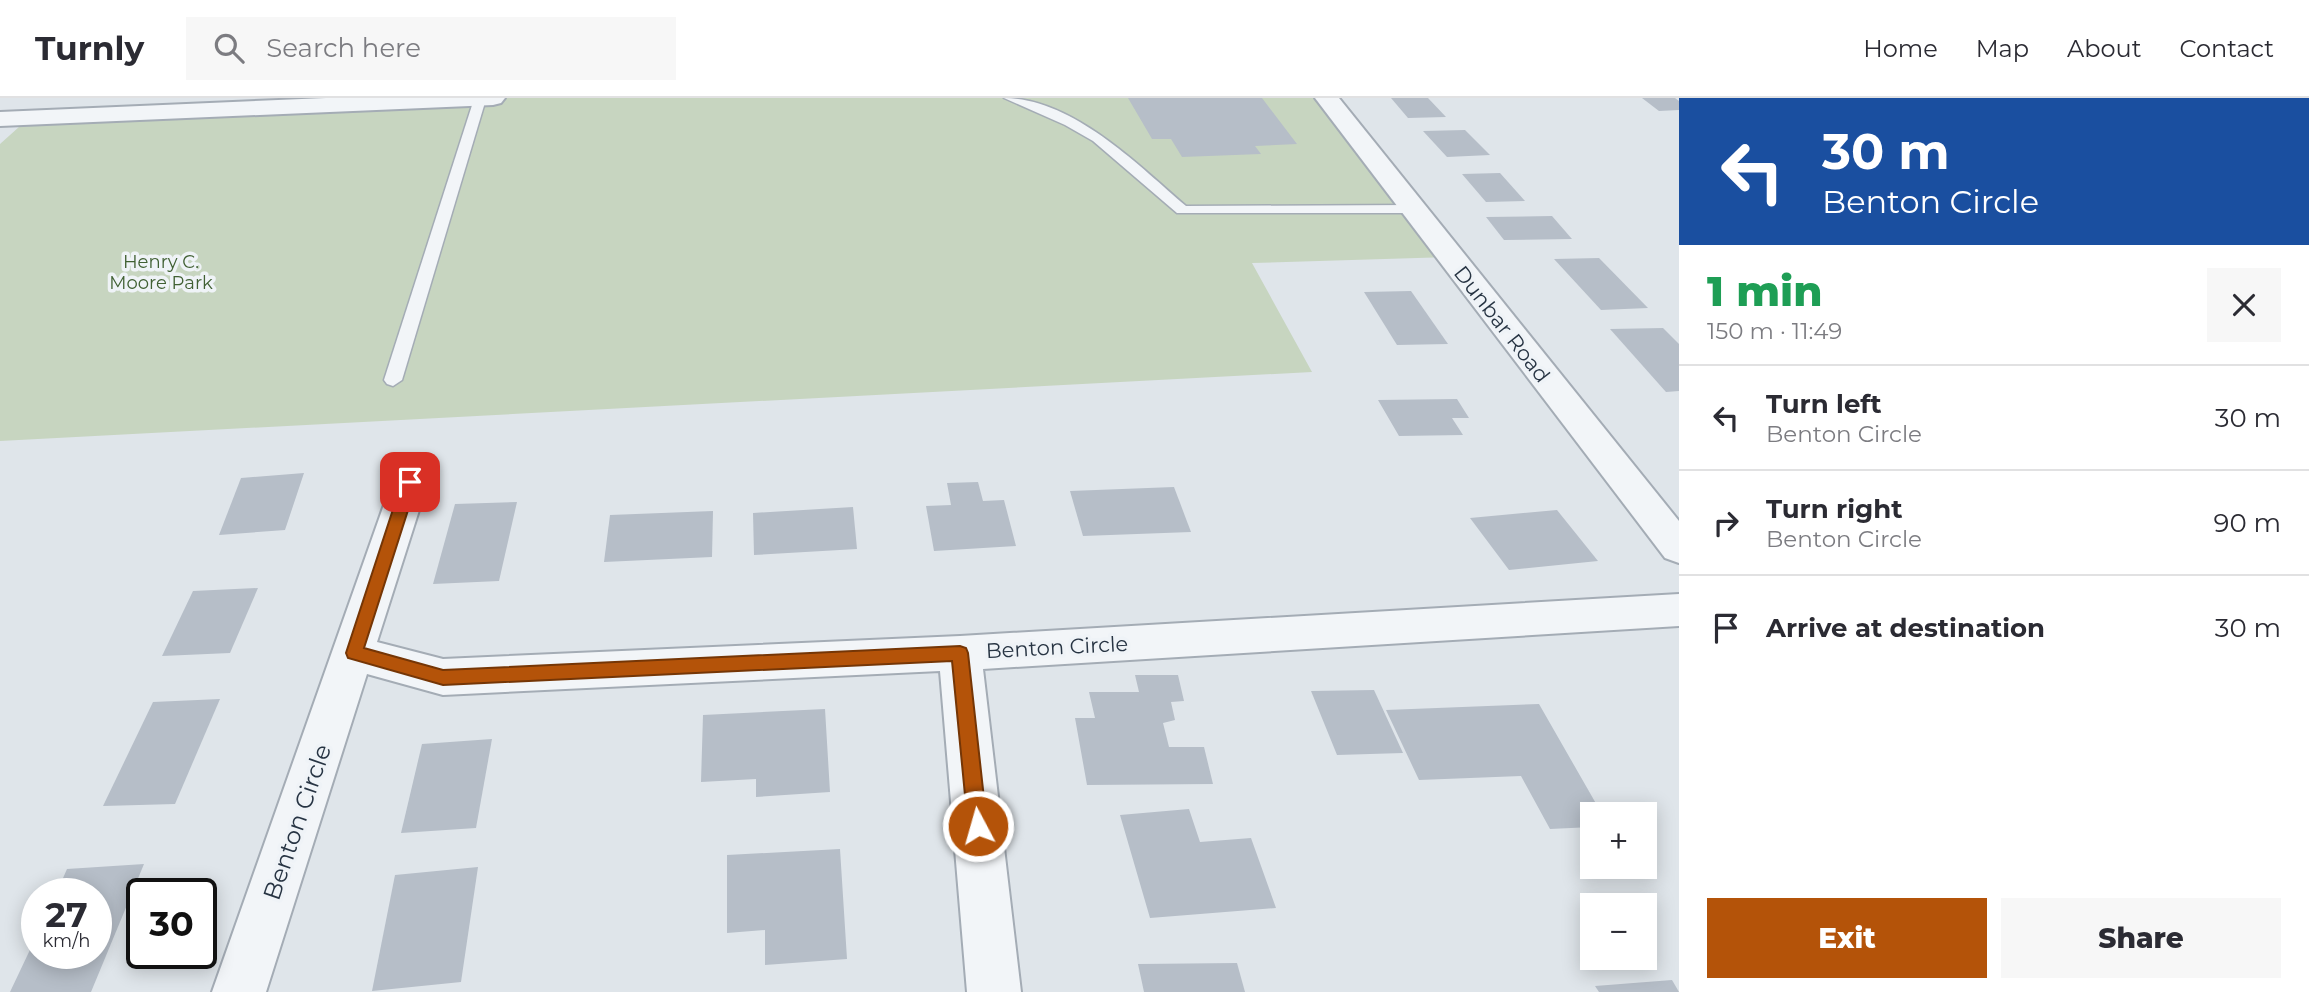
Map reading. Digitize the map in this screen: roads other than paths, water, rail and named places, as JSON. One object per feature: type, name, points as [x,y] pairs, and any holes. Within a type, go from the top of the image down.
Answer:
[{"type":"street","points":[[0,119],[493,98]]},
{"type":"street","name":"Dunbar Road","points":[[1327,98],[1679,548]]},
{"type":"street","name":"Benton Circle","points":[[239,992],[410,482]]},
{"type":"street","name":"Benton Circle","points":[[354,653],[443,677],[960,653],[1679,610]]},
{"type":"street","points":[[960,653],[994,992]]},
{"type":"lane","points":[[1010,98],[1070,122],[1098,138],[1182,210],[1413,209]]},
{"type":"lane","points":[[393,380],[480,99]]},
{"type":"park label","name":"Henry C. Moore Park","points":[[161,272]]}]
